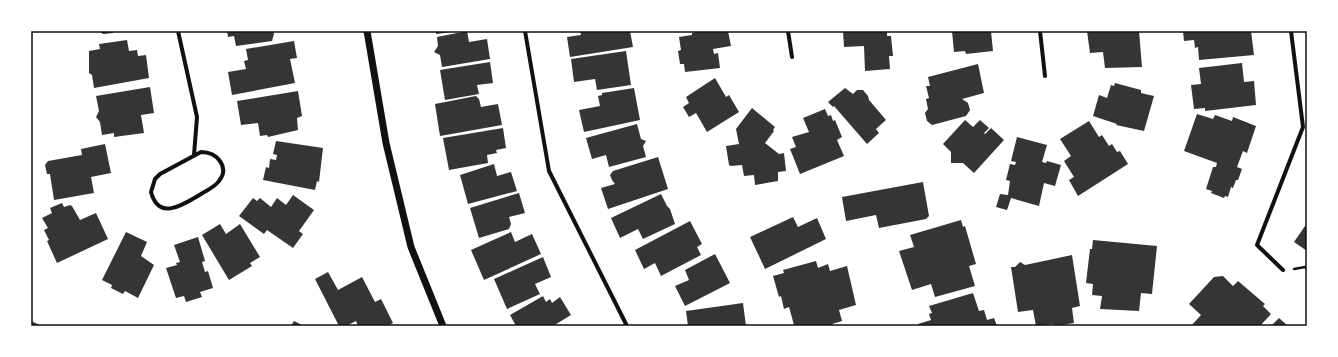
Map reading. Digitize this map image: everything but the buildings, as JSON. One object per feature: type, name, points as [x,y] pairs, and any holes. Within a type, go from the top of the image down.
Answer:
[{"type":"street","points":[[178,31],[197,117],[194,155]]},
{"type":"street","points":[[367,31],[386,143],[411,247],[443,326]]},
{"type":"street","points":[[525,31],[549,171],[627,326]]},
{"type":"street","points":[[788,31],[792,57]]},
{"type":"street","points":[[1040,31],[1045,76]]},
{"type":"street","points":[[1283,270],[1257,245],[1303,126],[1291,31]]},
{"type":"street","points":[[206,152],[218,158],[222,166],[220,180],[218,183],[177,208],[163,208],[153,198],[151,192],[155,178],[194,155],[206,152]]}]
